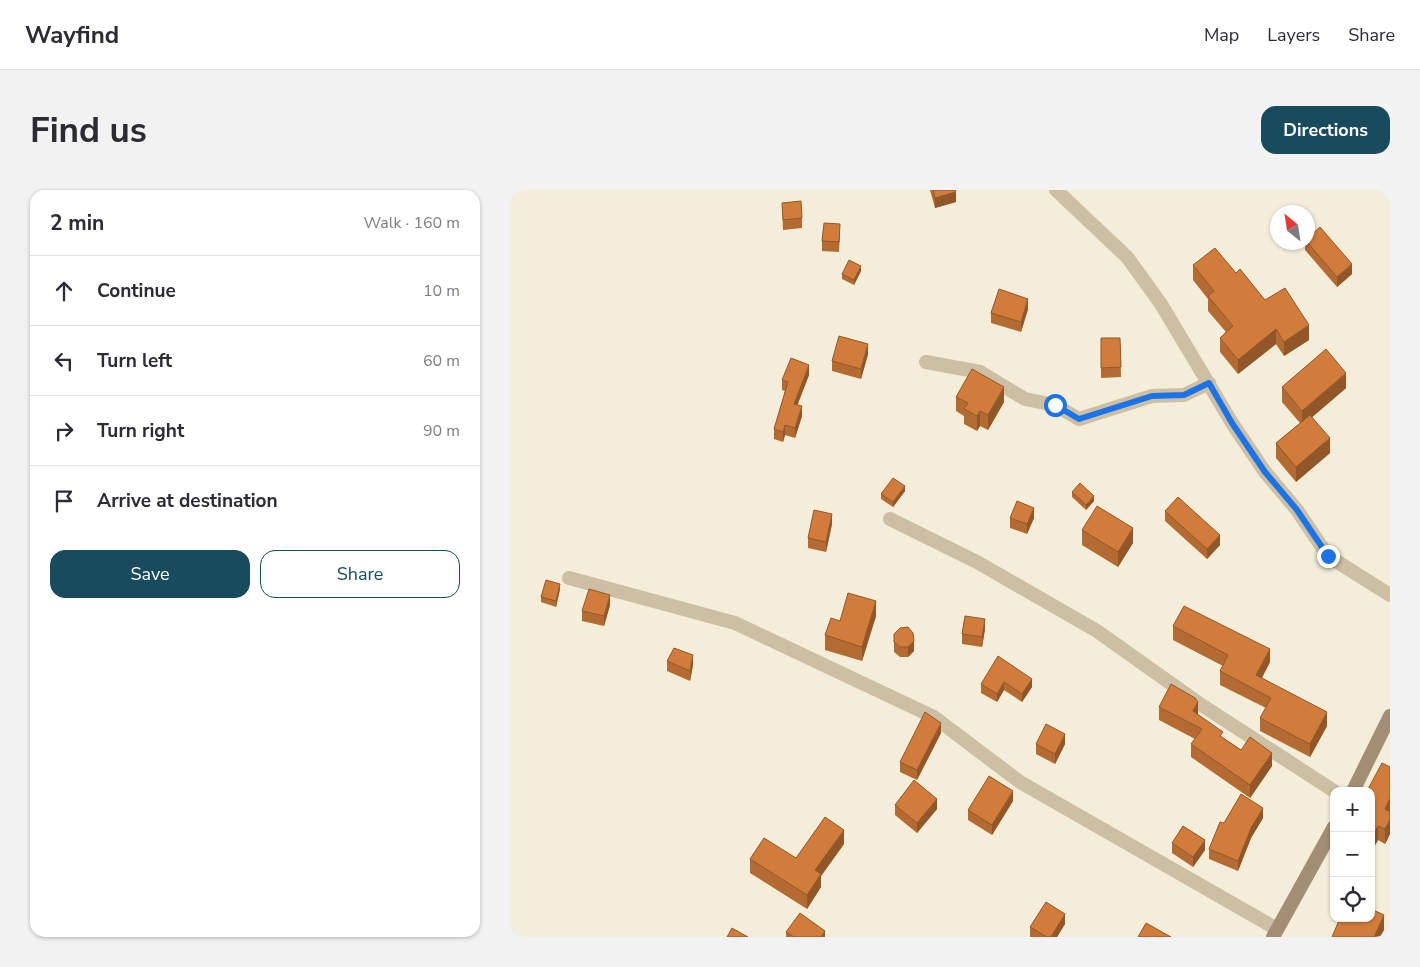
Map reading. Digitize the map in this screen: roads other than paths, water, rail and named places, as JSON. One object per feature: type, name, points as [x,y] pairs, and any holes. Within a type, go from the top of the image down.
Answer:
[{"type":"main road","points":[[1355,787],[1390,716]]},
{"type":"main road","points":[[1275,933],[1331,832]]},
{"type":"street","points":[[1059,191],[1127,257],[1161,304],[1232,423],[1265,472],[1297,510],[1328,556],[1390,595]]},
{"type":"street","points":[[926,362],[980,372],[1025,399],[1055,405],[1079,419],[1152,396],[1184,395],[1209,383]]},
{"type":"street","points":[[890,519],[977,562],[1097,631],[1205,708],[1330,788]]},
{"type":"street","points":[[569,578],[735,623],[934,717],[1020,782],[1275,933]]}]
